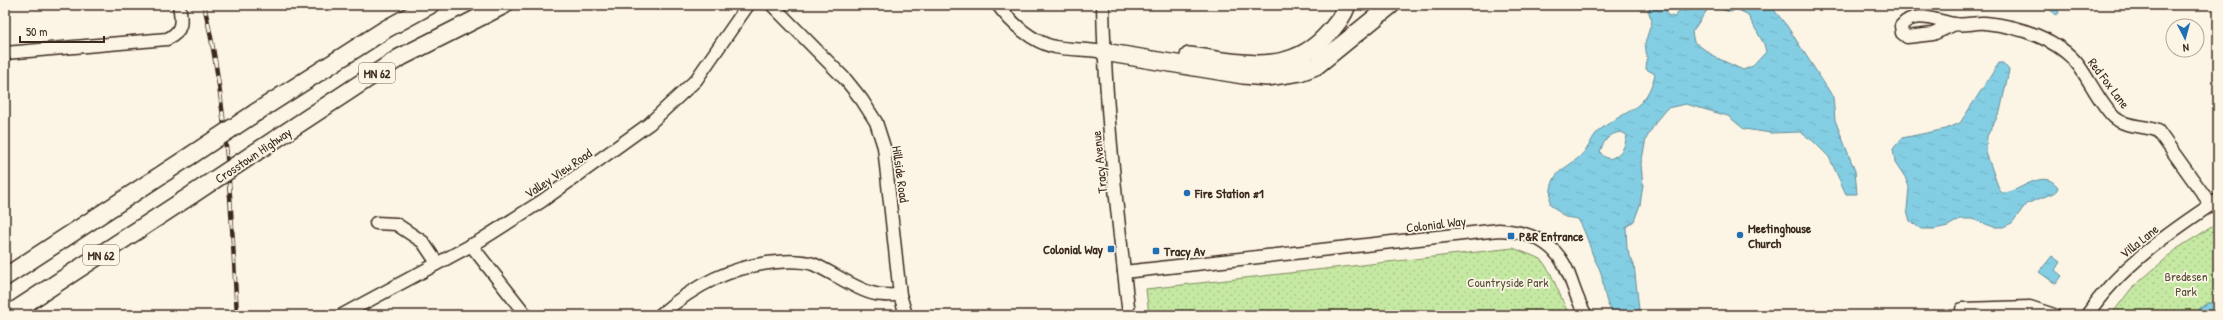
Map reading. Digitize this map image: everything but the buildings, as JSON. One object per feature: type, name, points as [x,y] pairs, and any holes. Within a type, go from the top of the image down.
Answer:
[{"type":"highway","name":"MN 62","points":[[5,277],[254,113],[386,29],[430,5]]},
{"type":"highway","name":"Crosstown Highway","points":[[8,315],[399,58],[504,5]]},
{"type":"highway","points":[[1104,52],[1138,49],[1239,62],[1284,62],[1310,51],[1333,29],[1347,5]]},
{"type":"highway","points":[[1104,52],[1243,75],[1267,77],[1300,72],[1316,66],[1391,5]]},
{"type":"street","points":[[5,53],[167,39],[179,30],[181,24],[179,5]]},
{"type":"street","name":"Valley View Road","points":[[342,315],[471,245],[542,201],[649,124],[696,80],[748,5]]},
{"type":"street","name":"Hillside Road","points":[[772,5],[846,80],[862,100],[876,122],[884,147],[900,295],[906,315]]},
{"type":"street","points":[[998,5],[1008,18],[1027,34],[1054,47],[1104,52]]},
{"type":"street","name":"Tracy Avenue","points":[[1103,5],[1104,52],[1124,272],[1130,315]]},
{"type":"street","name":"Red Fox Lane","points":[[1955,24],[1984,23],[2011,27],[2050,42],[2063,50],[2074,60],[2115,118],[2126,124],[2148,127],[2158,131],[2214,202]]},
{"type":"street","name":"Villa Lane","points":[[2087,315],[2098,299],[2121,273],[2146,252],[2214,202]]},
{"type":"street","points":[[376,223],[396,224],[423,242],[437,264]]},
{"type":"street","name":"Colonial Way","points":[[1124,272],[1499,230],[1518,231],[1534,236],[1549,246],[1561,259],[1586,315]]},
{"type":"street","points":[[471,245],[526,315]]},
{"type":"street","points":[[660,315],[679,299],[704,282],[730,271],[763,263],[785,261],[811,264],[875,294],[900,295]]},
{"type":"street","points":[[1962,309],[2030,307],[2054,315]]},
{"type":"green space","name":"Bredesen Park","points":[[2218,223],[2218,315],[2111,315],[2131,289],[2178,248]]},
{"type":"green space","name":"Countryside Park","points":[[1513,248],[1541,259],[1550,272],[1569,315],[1149,315],[1146,289]]},
{"type":"water","points":[[1646,5],[1666,5],[1667,15],[1675,17],[1683,5],[1770,5],[1787,26],[1833,97],[1835,120],[1855,171],[1857,194],[1846,194],[1829,157],[1813,141],[1800,132],[1771,133],[1744,129],[1728,116],[1686,104],[1667,108],[1657,120],[1646,139],[1641,164],[1643,185],[1640,205],[1634,221],[1626,227],[1627,249],[1634,265],[1639,309],[1643,315],[1617,315],[1609,308],[1601,273],[1578,219],[1565,217],[1550,204],[1551,191],[1556,176],[1585,151],[1598,131],[1634,108],[1646,95],[1655,74],[1646,69],[1647,58],[1645,43],[1652,21]],"holes":[[[1710,6],[1731,12],[1736,9],[1747,14],[1764,44],[1766,52],[1753,66],[1743,70],[1715,57],[1694,42],[1692,32]],[[1621,132],[1627,135],[1620,153],[1609,159],[1603,156],[1600,152],[1605,141],[1610,136]]]},
{"type":"water","points":[[2045,5],[2056,5],[2059,13],[2056,15]]},
{"type":"water","points":[[1999,63],[2003,63],[2009,70],[2000,112],[1987,136],[1986,152],[1999,189],[2002,193],[2008,192],[2037,180],[2045,179],[2052,181],[2058,187],[2056,192],[2026,204],[2012,223],[2003,227],[1994,227],[1972,219],[1960,219],[1948,226],[1934,229],[1921,229],[1910,221],[1907,210],[1909,187],[1905,177],[1895,162],[1893,149],[1902,138],[1946,129],[1960,123]]},
{"type":"water","points":[[2052,256],[2060,262],[2055,270],[2062,276],[2056,284],[2039,272]]},
{"type":"water","points":[[2208,303],[2215,303],[2218,315],[2198,315],[2199,308]]},
{"type":"railway","points":[[204,5],[212,43],[223,120],[230,198],[237,315]]},
{"type":"place","name":"Fire Station #1","points":[[1187,193]]},
{"type":"place","name":"Meetinghouse Church","points":[[1740,235]]},
{"type":"place","name":"P&R Entrance","points":[[1511,236]]},
{"type":"place","name":"Colonial Way","points":[[1111,249]]},
{"type":"place","name":"Tracy Av","points":[[1156,251]]}]
